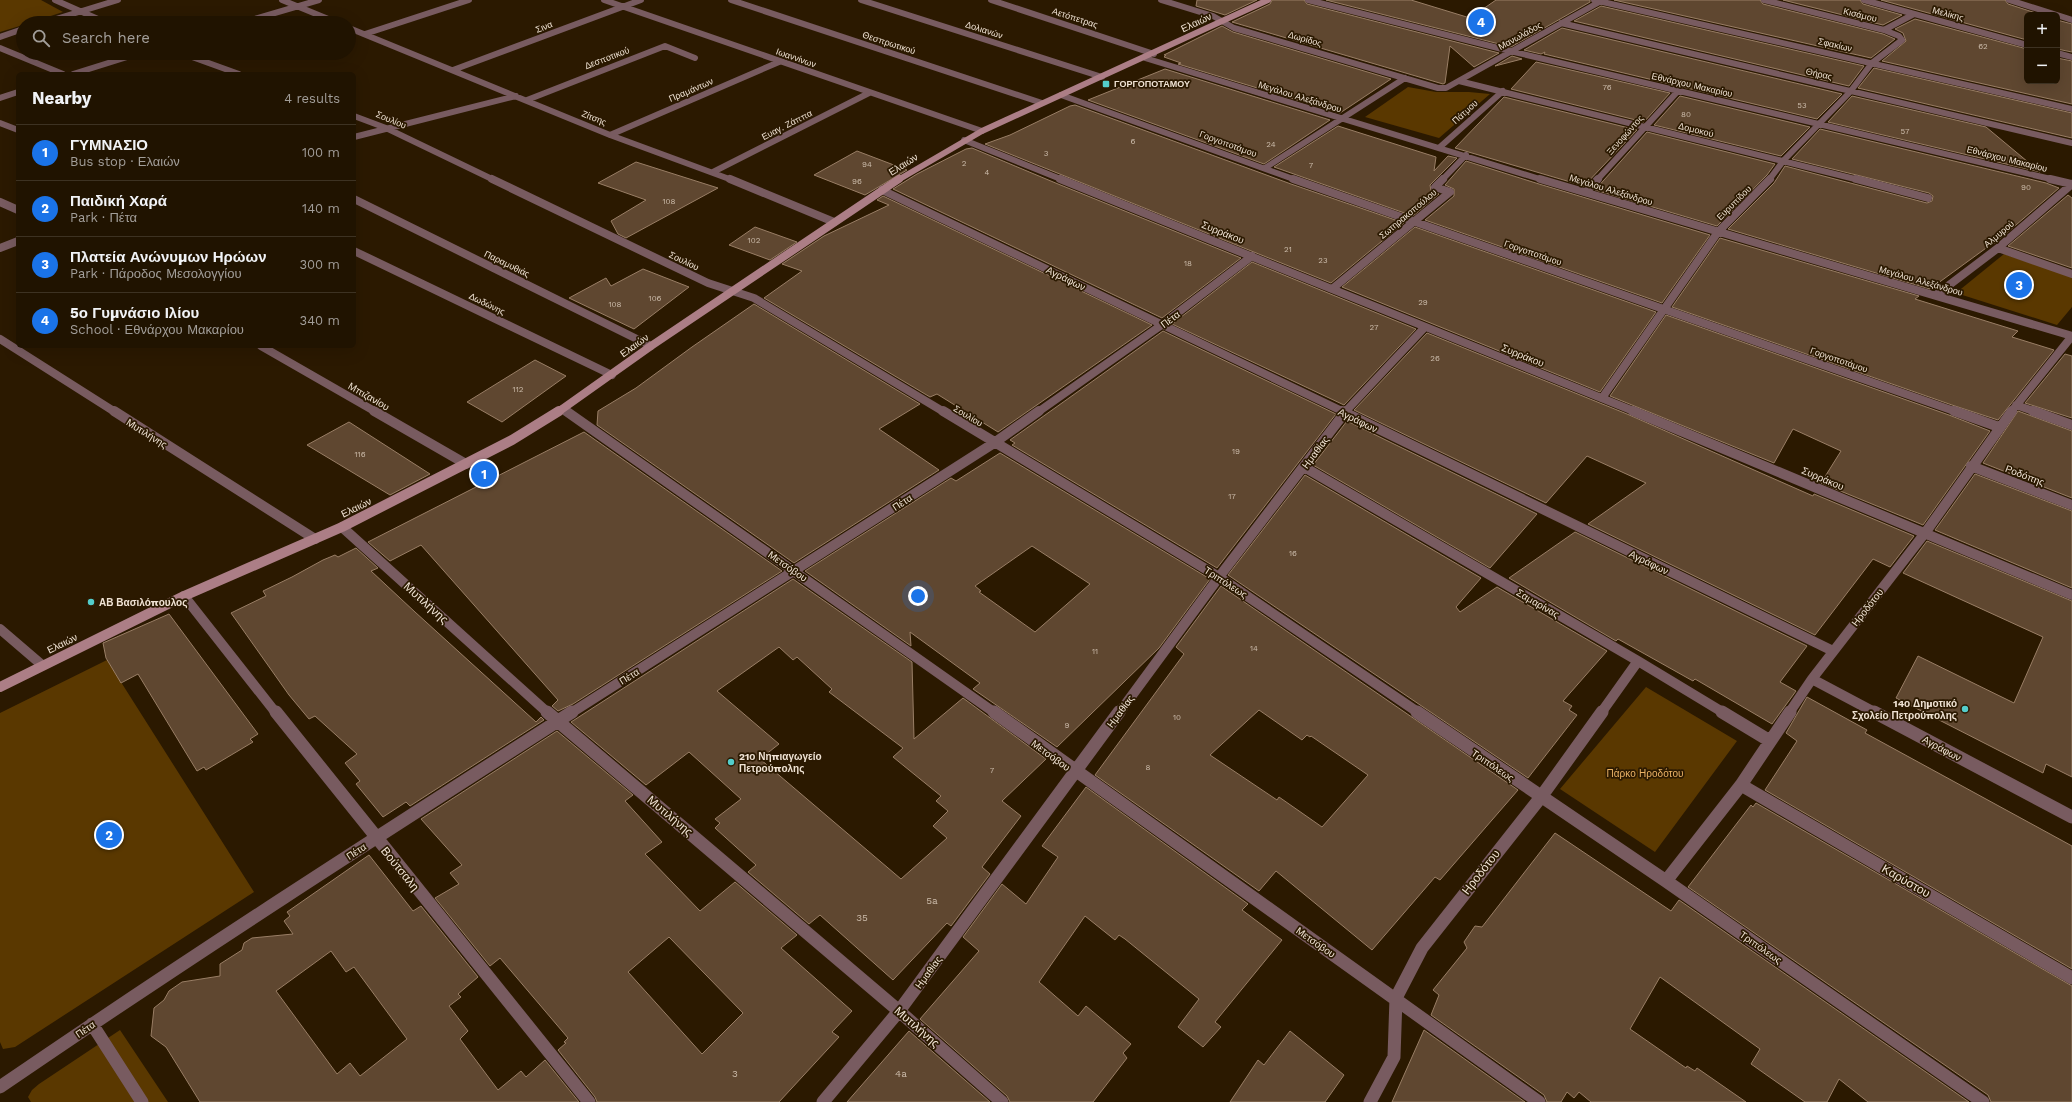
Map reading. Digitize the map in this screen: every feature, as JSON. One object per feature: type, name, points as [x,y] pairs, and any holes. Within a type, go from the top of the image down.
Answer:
[{"type":"street","points":[[55,0],[91,16]]},
{"type":"street","points":[[64,16],[118,0]]},
{"type":"street","points":[[282,0],[320,16]]},
{"type":"street","points":[[266,16],[319,0]]},
{"type":"street","points":[[364,34],[469,0]]},
{"type":"street","name":"Ιωαννίνων","points":[[604,0],[868,93],[982,131]]},
{"type":"street","name":"Σινα","points":[[453,70],[641,0]]},
{"type":"street","name":"Θεσπρωτικού","points":[[731,0],[1042,103]]},
{"type":"street","name":"Δολιανών","points":[[861,0],[1102,77]]},
{"type":"street","name":"Αετόπετρας","points":[[991,0],[1154,54]]},
{"type":"street","name":"Δωρίδος","points":[[1161,0],[1213,16],[1234,28],[1438,88],[1446,88]]},
{"type":"street","name":"Ελαιών","points":[[0,687],[184,596],[342,527],[512,440],[563,409],[651,346],[882,190],[964,140],[1042,103],[1154,54],[1268,0]]},
{"type":"street","name":"Εθνάρχου Μακαρίου","points":[[1308,0],[1510,51],[1820,123],[2072,184]]},
{"type":"street","name":"Μανωλάδος","points":[[1446,88],[1599,0]]},
{"type":"street","name":"Σφακίων","points":[[1599,0],[2072,109]]},
{"type":"street","name":"Κισάμου","points":[[1764,0],[1884,30],[1899,36],[1902,40]]},
{"type":"street","name":"Μελίκης","points":[[1864,0],[2024,44]]},
{"type":"street","points":[[2009,0],[2047,12]]},
{"type":"street","points":[[1884,30],[1914,14]]},
{"type":"street","points":[[2060,16],[2072,20]]},
{"type":"street","name":"Θήρας","points":[[1561,23],[1880,100],[2072,143]]},
{"type":"street","points":[[0,37],[16,31]]},
{"type":"street","name":"Ζίτσης","points":[[356,31],[610,135],[713,172],[834,222]]},
{"type":"street","name":"Ευρυπίδου","points":[[1602,398],[1666,309],[1718,232],[1773,176],[1784,160],[1850,92],[1872,63],[1902,40]]},
{"type":"street","name":"Δεσποτικού","points":[[527,100],[665,46],[695,58]]},
{"type":"street","points":[[0,48],[16,55]]},
{"type":"street","points":[[2060,54],[2072,58]]},
{"type":"street","name":"Μεγάλου Αλεξάνδρου","points":[[1145,58],[1340,119],[1440,147],[1718,232],[2072,336]]},
{"type":"street","points":[[29,60],[58,72]]},
{"type":"street","points":[[78,72],[117,60]]},
{"type":"street","points":[[200,60],[233,72]]},
{"type":"street","name":"Πραμάντων","points":[[610,135],[779,62]]},
{"type":"street","points":[[1265,168],[1405,78]]},
{"type":"street","name":"Δομοκού","points":[[1459,81],[1784,160],[1928,198]]},
{"type":"street","name":"Πάτμου","points":[[1440,147],[1503,91]]},
{"type":"street","name":"Ξενοφώντος","points":[[1586,192],[1678,91]]},
{"type":"street","points":[[0,98],[16,93]]},
{"type":"street","name":"Ευαγ. Ζάππα","points":[[713,172],[868,93]]},
{"type":"street","name":"Γοργοποτάμου","points":[[1061,95],[1415,223],[1666,309],[1999,427]]},
{"type":"street","points":[[356,136],[516,96]]},
{"type":"street","name":"Σουλίου","points":[[356,117],[386,128],[708,283],[754,298],[994,443]]},
{"type":"street","points":[[0,123],[16,129]]},
{"type":"street","name":"Συρράκου","points":[[964,140],[1602,398],[2072,595]]},
{"type":"street","name":"Σωτηρακοπούλου","points":[[1332,289],[1415,223],[1450,192],[1435,188],[1466,156]]},
{"type":"street","name":"Αλμυρού","points":[[1936,295],[1998,248],[2072,184]]},
{"type":"street","name":"Αγράφων","points":[[882,190],[1163,324],[1833,651]]},
{"type":"street","name":"Παραμυθιάς","points":[[356,200],[651,346]]},
{"type":"street","points":[[0,202],[16,209]]},
{"type":"street","points":[[0,248],[16,242]]},
{"type":"street","points":[[1998,248],[2072,274]]},
{"type":"street","name":"Δωδώνης","points":[[356,252],[612,375]]},
{"type":"street","name":"Πέτα","points":[[0,1087],[92,1024],[375,838],[557,721],[795,572],[994,443],[1163,324],[1252,256]]},
{"type":"street","name":"Ημαθίας","points":[[823,1102],[899,1011],[1219,577],[1344,413],[1425,327]]},
{"type":"street","name":"Ηροδότου","points":[[1666,882],[1741,785],[1812,679],[1925,533],[1999,427],[2072,336]]},
{"type":"street","name":"Μυτιλήνης","points":[[0,339],[315,538]]},
{"type":"street","name":"Μπιζανίου","points":[[264,348],[466,464]]},
{"type":"street","points":[[2016,405],[2072,425]]},
{"type":"street","name":"Μετσόβου","points":[[563,409],[1396,998],[1539,1102]]},
{"type":"street","name":"Τριπόλεως","points":[[994,443],[1219,577],[1666,882],[1983,1102]]},
{"type":"street","name":"Ροδόπης","points":[[1971,466],[2072,505]]},
{"type":"street","name":"Σαμαρίνας","points":[[1304,467],[1638,661],[1770,741]]},
{"type":"street","name":"Μυτιλήνης","points":[[342,527],[557,721],[899,1011],[1002,1102]]},
{"type":"street","name":"Βούτσαλη","points":[[184,596],[375,838],[589,1102]]},
{"type":"street","points":[[0,628],[42,665]]},
{"type":"street","name":"Ηροδότου","points":[[1370,1102],[1394,1056],[1396,998],[1422,948],[1541,797],[1638,661]]},
{"type":"street","name":"Αγράφων","points":[[1812,679],[2072,817]]},
{"type":"street","name":"Καρύστου","points":[[1741,785],[2072,978]]},
{"type":"street","points":[[92,1024],[142,1102]]},
{"type":"green space","points":[[0,0],[41,0],[63,12],[51,16],[16,16],[16,27],[0,32]]},
{"type":"green space","points":[[1408,87],[1436,92],[1469,92],[1490,94],[1439,138],[1365,117]]},
{"type":"green space","points":[[2004,254],[2072,277],[2072,307],[2057,325],[1956,293]]},
{"type":"green space","points":[[107,660],[254,892],[15,1047],[3,1049],[0,1042],[0,713]]},
{"type":"green space","name":"Πάρκο Ηροδότου","points":[[1646,687],[1737,741],[1655,852],[1560,789]]},
{"type":"green space","points":[[120,1030],[168,1102],[31,1102],[28,1097],[32,1090],[39,1084]]},
{"type":"building","points":[[1197,0],[1257,0],[1225,15],[1196,6]]},
{"type":"building","points":[[1272,0],[1304,0],[1307,4],[1499,53],[1474,67],[1450,46],[1445,83],[1443,84],[1232,22],[1270,4]]},
{"type":"building","points":[[1326,0],[1411,0],[1470,18],[1496,0],[1590,0],[1590,2],[1511,47]]},
{"type":"building","points":[[1614,0],[1760,0],[1763,4],[1883,34],[1895,39],[1871,58]]},
{"type":"building","points":[[1783,0],[1860,0],[1863,4],[1902,15],[1883,25]]},
{"type":"building","points":[[1881,0],[2005,0],[2008,4],[2033,12],[2024,12],[2024,39]]},
{"type":"building","points":[[1601,6],[1864,66],[1849,86],[1574,21]]},
{"type":"building","points":[[1915,19],[2024,48],[2024,84],[2060,84],[2060,59],[2072,61],[2072,104],[1882,61],[1906,41],[1903,33],[1895,29]]},
{"type":"building","points":[[2060,21],[2072,24],[2072,52],[2060,50]]},
{"type":"building","points":[[1222,26],[1233,32],[1391,79],[1340,113],[1178,64],[1181,63],[1164,57],[1166,55],[1164,55]]},
{"type":"building","points":[[1562,28],[1842,94],[1817,119],[1544,54],[1545,52],[1541,54],[1524,50]]},
{"type":"building","points":[[1512,56],[1522,59],[1495,66]]},
{"type":"building","points":[[1536,62],[1670,93],[1644,122],[1511,89]]},
{"type":"building","points":[[1874,68],[2072,113],[2072,138],[1858,88]]},
{"type":"building","points":[[1165,69],[1330,120],[1264,164],[1088,100]]},
{"type":"building","points":[[1680,96],[1810,127],[1781,156],[1654,125]]},
{"type":"building","points":[[1852,96],[1986,127],[2040,172],[1828,122]]},
{"type":"building","points":[[1504,97],[1637,130],[1584,186],[1455,148]]},
{"type":"building","points":[[1075,105],[1291,184],[1404,223],[1331,283],[985,144],[1010,135]]},
{"type":"building","points":[[1338,126],[1436,157],[1434,171],[1448,156],[1457,158],[1430,185],[1431,191],[1439,194],[1413,216],[1274,167]]},
{"type":"building","points":[[1820,129],[2046,183],[2059,188],[1995,243],[1930,289],[1728,229],[1774,183],[1785,166],[1927,203],[1932,201],[1933,196],[1929,193],[1792,159]]},
{"type":"building","points":[[1647,132],[1775,164],[1767,175],[1717,226],[1595,190]]},
{"type":"building","points":[[972,148],[1241,258],[1162,318],[893,189],[917,174],[966,149]]},
{"type":"building","points":[[857,151],[907,170],[865,195],[814,175]]},
{"type":"building","points":[[1466,161],[1710,235],[1662,303],[1425,220],[1454,196],[1454,189],[1445,185]]},
{"type":"building","points":[[636,162],[718,188],[626,238],[618,234],[611,221],[646,200],[598,183]]},
{"type":"building","points":[[2068,195],[2072,198],[2072,268],[2008,246]]},
{"type":"building","points":[[883,196],[1152,325],[998,432],[937,394],[930,397],[764,298],[802,271],[782,264],[824,236],[889,205],[877,200]]},
{"type":"building","points":[[755,227],[797,242],[770,260],[729,245]]},
{"type":"building","points":[[1415,227],[1656,312],[1600,392],[1342,287]]},
{"type":"building","points":[[1720,238],[1919,296],[1915,299],[2018,331],[2012,337],[2054,350],[1998,420],[1952,405],[1672,307]]},
{"type":"building","points":[[1252,262],[1416,329],[1344,405],[1172,324]]},
{"type":"building","points":[[643,269],[689,287],[634,329],[569,298],[606,278],[611,286]]},
{"type":"building","points":[[754,304],[920,404],[879,429],[939,470],[794,563],[597,425],[598,411],[636,388]]},
{"type":"building","points":[[1666,315],[1949,415],[1990,431],[1923,525],[1821,483],[1841,451],[1793,429],[1774,463],[1610,396]]},
{"type":"building","points":[[1163,331],[1336,414],[1217,568],[1012,445],[1015,443],[1010,440]]},
{"type":"building","points":[[1427,333],[1627,414],[1813,496],[1814,494],[1914,536],[1890,567],[1873,559],[1815,635],[1588,524],[1646,483],[1587,456],[1546,503],[1354,410]]},
{"type":"building","points":[[2065,354],[2072,356],[2072,418],[2025,403]]},
{"type":"building","points":[[535,360],[566,376],[502,422],[467,402]]},
{"type":"building","points":[[2018,411],[2072,431],[2072,498],[1983,463]]},
{"type":"building","points":[[1347,421],[1537,514],[1490,568],[1313,465]]},
{"type":"building","points":[[349,422],[430,474],[390,495],[307,445]]},
{"type":"building","points":[[584,432],[782,571],[573,704],[558,711],[552,706],[558,700],[421,545],[390,561],[368,542]]},
{"type":"building","points":[[1000,453],[1210,579],[1159,648],[1057,747],[973,689],[980,683],[910,632],[911,646],[805,571],[951,478],[956,481]],"holes":[[[1032,546],[1090,584],[1035,632],[979,592],[981,591],[975,586]]]},
{"type":"building","points":[[1975,474],[2072,511],[2072,588],[1935,530]]},
{"type":"building","points":[[1305,475],[1481,578],[1456,607],[1460,612],[1497,587],[1607,651],[1563,701],[1572,706],[1569,710],[1577,715],[1528,778],[1228,575]]},
{"type":"building","points":[[1575,532],[1807,646],[1780,682],[1796,691],[1772,724],[1695,679],[1693,681],[1618,639],[1616,641],[1509,578]]},
{"type":"building","points":[[1927,541],[2072,601],[2072,777],[2046,764],[2043,773],[1896,698],[1918,656],[2014,703],[2043,637],[1903,573]]},
{"type":"building","points":[[356,548],[378,568],[371,571],[415,612],[536,722],[541,717],[544,720],[410,806],[406,802],[383,817],[356,784],[360,781],[345,763],[357,754],[315,716],[309,719],[289,695],[231,613],[266,596],[263,591],[323,560],[335,555],[338,557]]},
{"type":"building","points":[[793,579],[912,662],[914,739],[963,698],[1046,759],[1002,801],[1021,816],[982,867],[990,874],[951,926],[947,923],[893,980],[820,915],[809,924],[748,872],[756,865],[715,828],[720,823],[715,819],[741,799],[689,752],[646,785],[571,722]],"holes":[[[779,647],[793,660],[797,657],[832,689],[829,692],[903,748],[893,757],[941,796],[936,801],[948,811],[933,826],[947,838],[901,879],[760,759],[779,744],[717,691]]]},
{"type":"building","points":[[1221,586],[1518,790],[1440,880],[1435,877],[1372,950],[1276,871],[1259,891],[1095,775],[1184,654],[1176,647]],"holes":[[[1259,710],[1302,740],[1307,735],[1310,737],[1311,736],[1368,775],[1322,827],[1279,797],[1277,800],[1210,755]]]},
{"type":"building","points":[[169,614],[258,734],[250,739],[253,742],[206,770],[204,767],[197,771],[138,674],[121,683],[106,658],[103,643]]},
{"type":"building","points":[[1807,697],[1867,730],[1865,733],[2072,846],[2072,969],[1765,790],[1797,741],[1786,733]]},
{"type":"building","points":[[557,731],[633,795],[625,801],[662,842],[645,854],[700,911],[735,882],[797,935],[781,948],[852,1011],[832,1032],[839,1037],[779,1102],[597,1102],[595,1097],[558,1050],[566,1043],[564,1042],[568,1038],[500,958],[490,966],[435,898],[459,884],[450,873],[462,865],[421,819]],"holes":[[[669,937],[743,1013],[702,1054],[628,972]]]},
{"type":"building","points":[[1086,787],[1248,904],[1242,910],[1282,940],[1215,1022],[1221,1027],[1203,1047],[1178,1027],[1199,999],[1125,939],[1119,935],[1115,940],[1085,916],[1039,982],[1078,1016],[1086,1006],[1131,1044],[1123,1053],[1127,1058],[1093,1102],[1010,1102],[1007,1096],[920,1019],[979,951],[963,937],[1002,884],[1026,904],[1058,857],[1042,846]]},
{"type":"building","points":[[1756,803],[2072,986],[2072,1102],[1991,1102],[1988,1095],[1688,887],[1751,805],[1753,807]]},
{"type":"building","points":[[1555,833],[1671,911],[1679,900],[1969,1102],[1868,1102],[1839,1079],[1827,1102],[1805,1102],[1751,1064],[1760,1049],[1660,977],[1630,1029],[1686,1068],[1687,1066],[1695,1071],[1697,1068],[1746,1102],[1591,1102],[1579,1092],[1574,1098],[1567,1092],[1561,1102],[1547,1102],[1544,1095],[1431,1015],[1439,995],[1433,990],[1467,948],[1464,942],[1475,926],[1482,927]]},
{"type":"building","points":[[369,855],[413,911],[421,906],[478,977],[458,994],[461,997],[449,1006],[468,1031],[460,1039],[498,1090],[521,1071],[526,1077],[545,1060],[579,1102],[200,1102],[166,1047],[151,1036],[154,1008],[164,1000],[169,991],[182,982],[220,976],[220,964],[242,950],[244,943],[252,938],[293,934],[284,921],[290,916],[287,912]],"holes":[[[331,951],[346,972],[354,967],[407,1039],[360,1076],[350,1063],[337,1074],[276,991]]]},
{"type":"building","points":[[1424,1030],[1525,1102],[1392,1102]]},
{"type":"building","points":[[909,1031],[990,1102],[847,1102]]},
{"type":"building","points":[[1290,1031],[1344,1075],[1325,1102],[1230,1102],[1258,1060],[1264,1065]]},
{"type":"place","name":"5ο Γυμνάσιο Ιλίου","points":[[1481,22]]},
{"type":"place","name":"ΓΟΡΓΟΠΟΤΑΜΟΥ","points":[[1106,84]]},
{"type":"place","name":"Πλατεία Ανώνυμων Ηρώων","points":[[2019,285]]},
{"type":"place","name":"ΓΥΜΝΑΣΙΟ","points":[[484,474]]},
{"type":"place","name":"ΑΒ Βασιλόπουλος","points":[[91,602]]},
{"type":"place","name":"14ο Δημοτικό Σχολείο Πετρούπολης","points":[[1965,709]]},
{"type":"place","name":"21ο Νηπιαγωγείο Πετρούπολης","points":[[731,762]]},
{"type":"place","name":"Παιδική Χαρά","points":[[109,835]]}]
